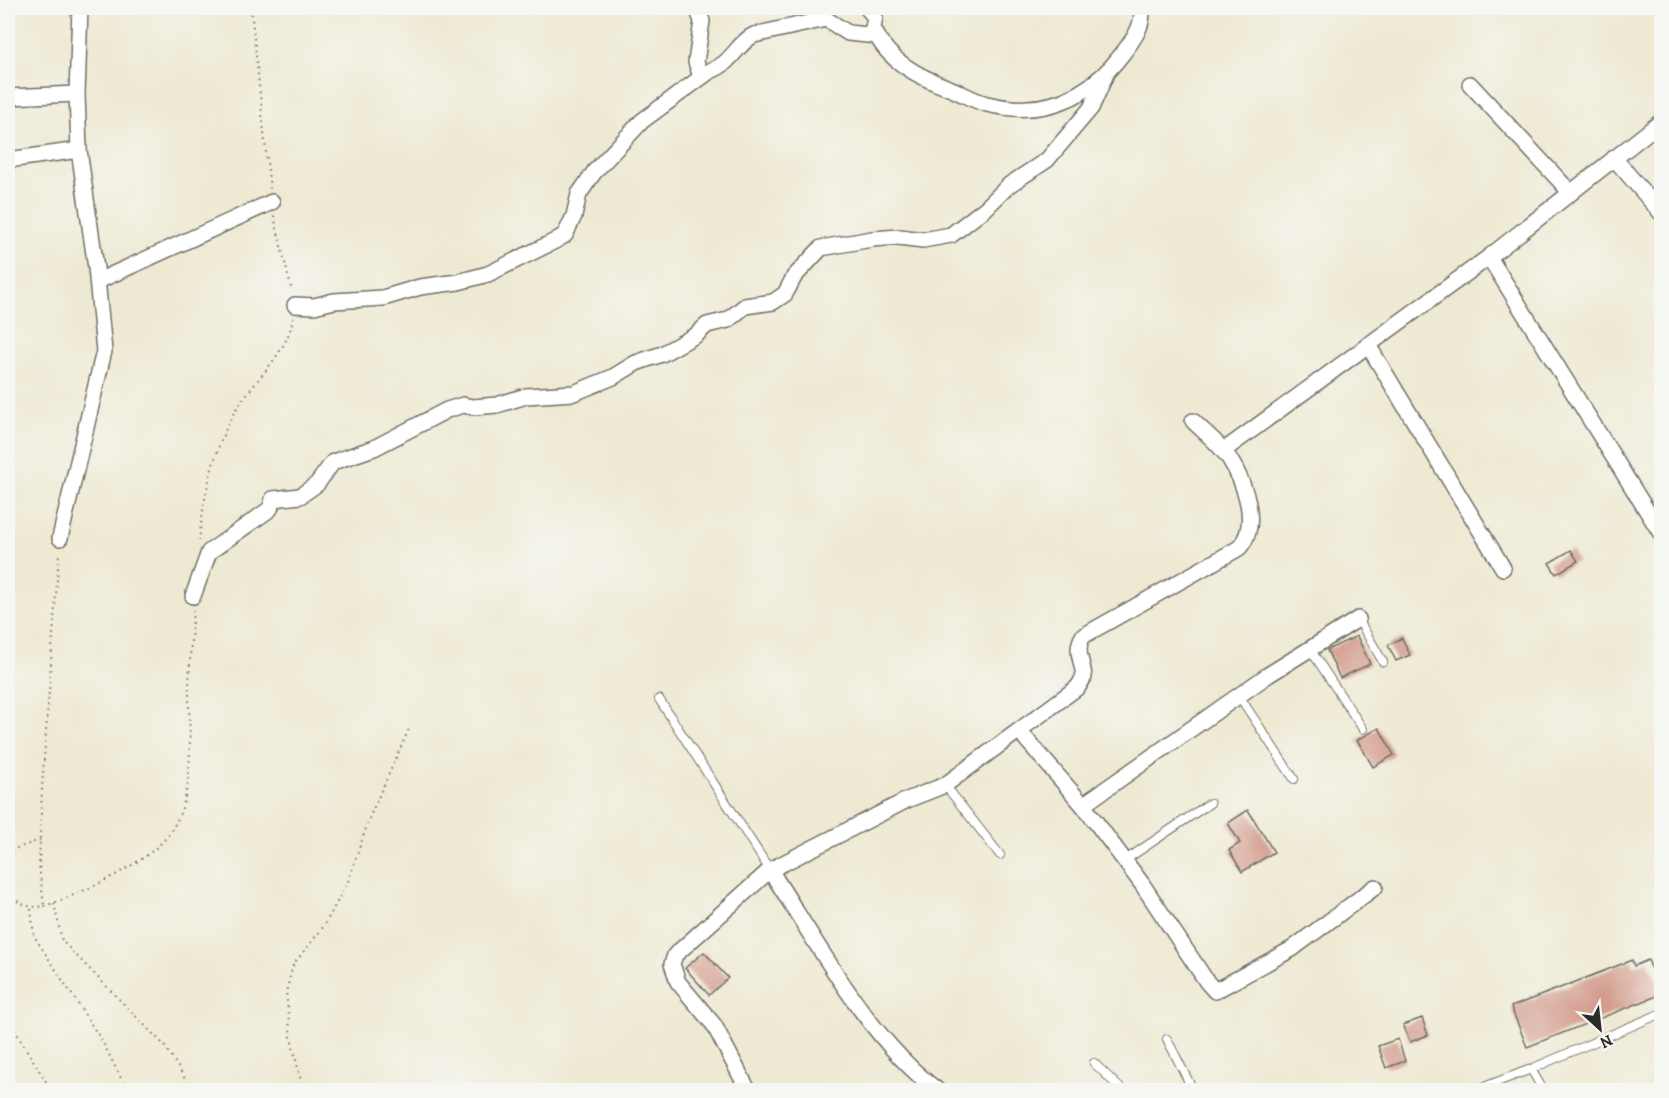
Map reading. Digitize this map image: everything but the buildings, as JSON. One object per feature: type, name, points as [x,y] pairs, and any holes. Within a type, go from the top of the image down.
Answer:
[{"type":"street","points":[[60,538],[104,351],[98,281],[79,150],[77,94],[80,8]]},
{"type":"street","points":[[697,8],[702,21],[696,62],[701,77]]},
{"type":"street","points":[[867,8],[875,17],[873,28],[884,48],[927,80],[987,104],[1015,109],[1053,105],[1092,85],[1106,74]]},
{"type":"street","points":[[193,596],[209,552],[270,509],[273,499],[300,496],[317,484],[333,462],[343,456],[374,448],[447,410],[463,405],[473,407],[497,405],[526,396],[580,391],[636,363],[662,354],[696,335],[707,325],[728,320],[745,306],[778,298],[785,294],[794,277],[821,248],[872,239],[899,237],[922,240],[951,235],[986,208],[1008,185],[1047,160],[1091,108],[1106,74],[1137,32],[1142,21],[1141,8]]},
{"type":"street","points":[[295,305],[314,306],[334,301],[383,298],[420,287],[458,282],[488,274],[565,235],[574,216],[579,194],[596,171],[642,121],[701,77],[728,61],[747,38],[825,19],[848,33],[877,36]]},
{"type":"street","points":[[1470,84],[1571,193]]},
{"type":"street","points":[[8,97],[77,94]]},
{"type":"street","points":[[1223,451],[1489,257],[1614,158],[1659,127]]},
{"type":"street","points":[[8,160],[79,150]]},
{"type":"street","points":[[1614,158],[1662,214]]},
{"type":"street","points":[[98,281],[272,202]]},
{"type":"street","points":[[1489,257],[1662,535]]},
{"type":"street","points":[[1368,345],[1503,568]]},
{"type":"street","points":[[748,1090],[714,1025],[678,982],[672,964],[675,955],[770,870],[907,800],[945,785],[1078,687],[1084,677],[1079,654],[1079,643],[1083,636],[1203,570],[1244,543],[1250,528],[1248,502],[1233,465],[1223,451],[1193,421]]},
{"type":"street","points":[[1083,805],[1239,696],[1358,619]]},
{"type":"street","points":[[1019,731],[1083,805],[1215,991],[1292,949],[1375,887]]},
{"type":"street","points":[[770,870],[849,992],[889,1044],[928,1088]]},
{"type":"lane","points":[[1358,619],[1383,662]]},
{"type":"lane","points":[[1310,648],[1363,729]]},
{"type":"lane","points":[[1239,696],[1294,779]]},
{"type":"lane","points":[[659,699],[770,870]]},
{"type":"lane","points":[[945,785],[1000,855]]},
{"type":"lane","points":[[1124,861],[1210,803]]},
{"type":"lane","points":[[1476,1090],[1662,1013]]},
{"type":"lane","points":[[1167,1039],[1193,1090]]},
{"type":"lane","points":[[1094,1063],[1122,1090]]},
{"type":"lane","points":[[1531,1069],[1543,1090]]},
{"type":"path","points":[[199,543],[202,511],[230,419],[275,357],[292,326],[295,305],[272,202],[251,8]]},
{"type":"path","points":[[44,906],[39,865],[40,840],[60,538]]},
{"type":"path","points":[[8,893],[18,903],[31,909],[73,898],[113,876],[169,834],[184,799],[189,759],[193,596]]},
{"type":"path","points":[[303,1090],[291,1038],[286,992],[293,964],[324,926],[348,882],[370,816],[409,729]]},
{"type":"path","points":[[8,853],[40,840]]},
{"type":"path","points":[[54,903],[62,941],[165,1046],[184,1077],[188,1090]]},
{"type":"path","points":[[31,909],[34,936],[102,1041],[127,1090]]},
{"type":"path","points":[[8,1019],[51,1090]]}]
